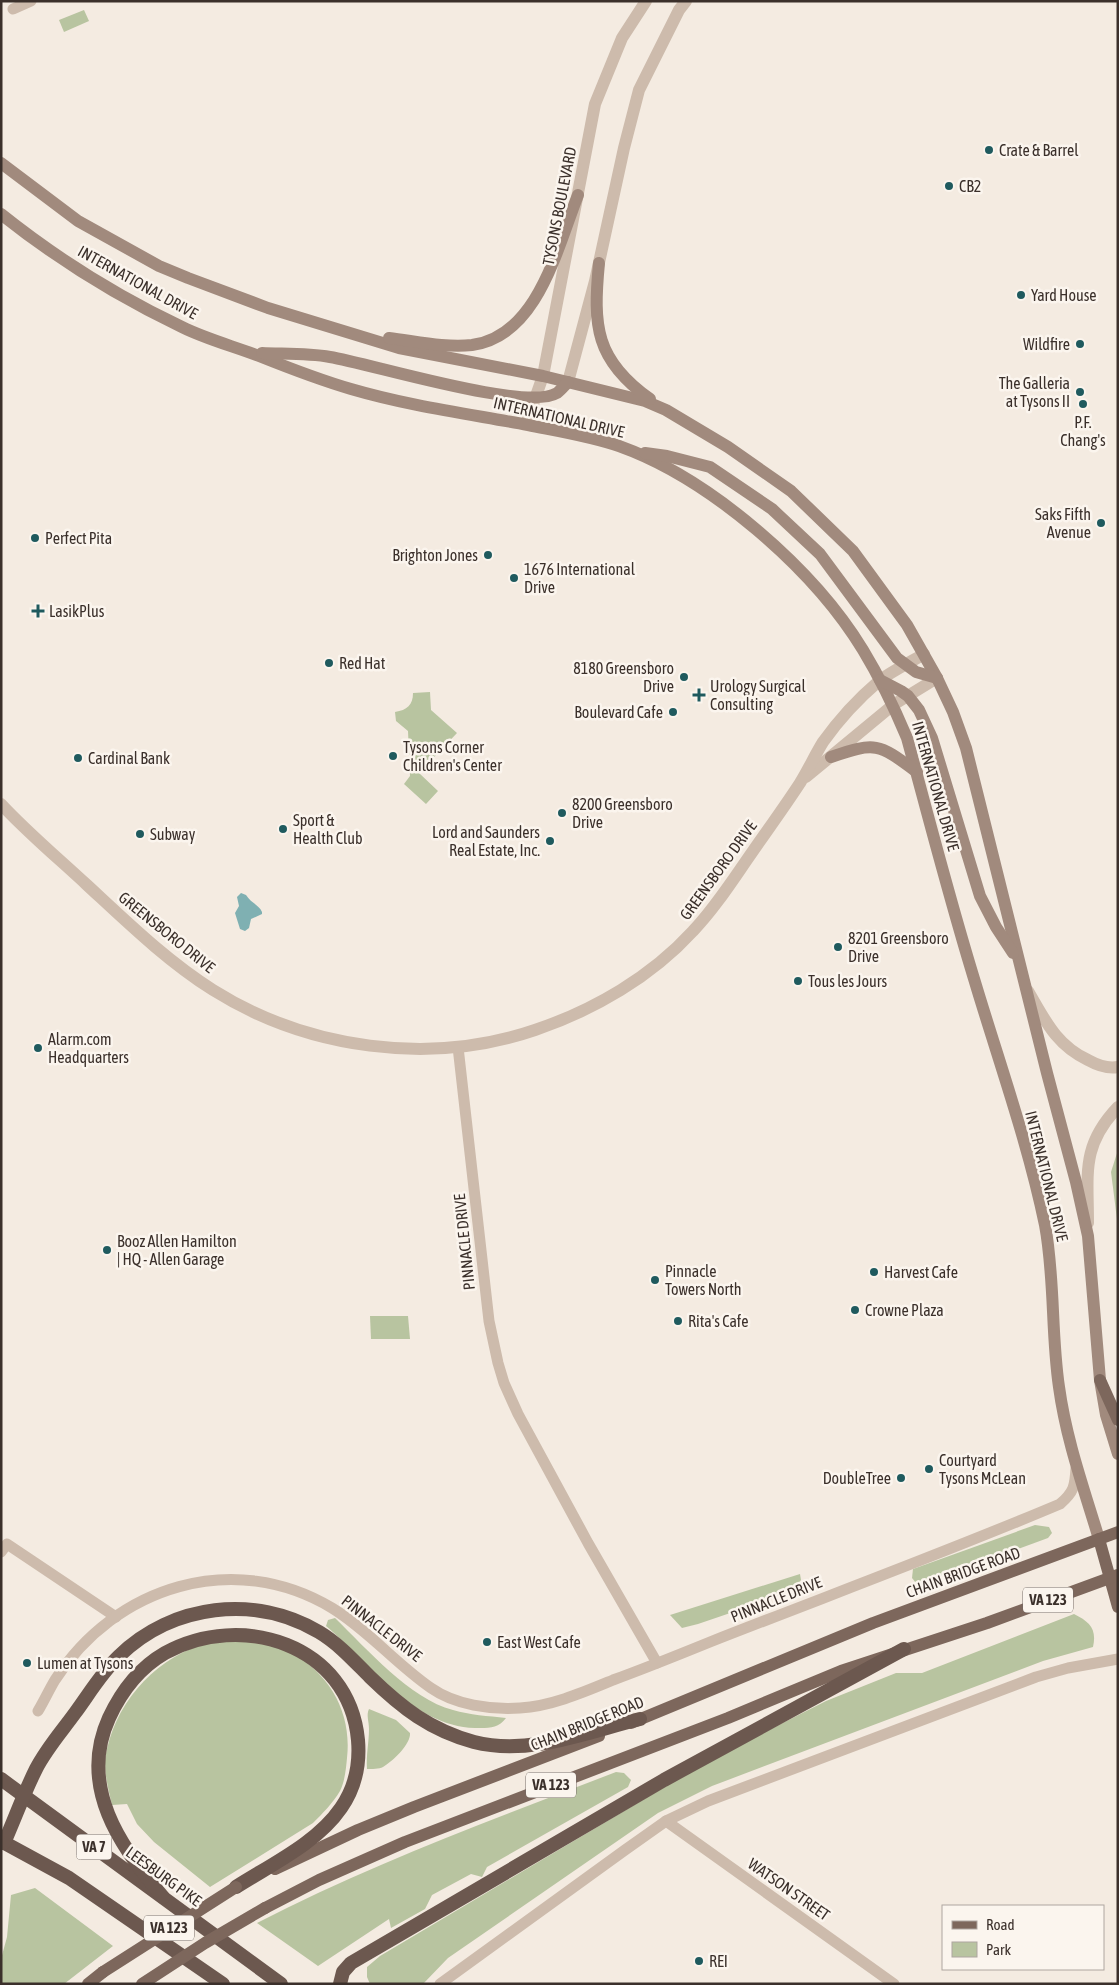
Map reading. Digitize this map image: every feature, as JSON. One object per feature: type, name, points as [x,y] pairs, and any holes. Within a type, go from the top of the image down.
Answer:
[{"type":"highway","points":[[3,1842],[37,1767],[54,1740],[103,1674],[119,1656],[142,1637],[164,1624],[184,1616],[205,1611],[229,1608],[253,1609],[277,1614],[300,1622],[320,1632],[339,1646],[399,1704],[422,1721],[449,1734],[476,1742],[510,1746],[553,1741],[640,1719]]},
{"type":"highway","points":[[163,1897],[130,1856],[108,1815],[101,1792],[98,1771],[100,1748],[106,1725],[115,1704],[129,1684],[144,1668],[163,1654],[183,1644],[205,1637],[228,1634],[251,1635],[281,1642],[298,1649],[314,1659],[329,1673],[342,1690],[351,1708],[357,1729],[359,1750],[356,1773],[350,1793],[341,1809],[326,1826],[308,1841],[236,1887]]},
{"type":"highway","points":[[340,1984],[344,1972],[352,1963],[360,1958],[664,1780],[904,1649]]},
{"type":"highway","name":"LEESBURG PIKE","points":[[1,1779],[281,1984]]},
{"type":"highway","name":"VA 7","points":[[3,1842],[69,1878],[223,1984]]},
{"type":"highway","points":[[194,1964],[211,1984]]},
{"type":"main road","name":"INTERNATIONAL DRIVE","points":[[1,163],[78,221],[159,266],[268,308],[399,348],[543,376],[645,401],[666,410],[728,447],[791,491],[853,551],[880,585],[924,654],[953,712],[966,748],[1088,1236],[1100,1380],[1106,1415],[1118,1454]]},
{"type":"main road","points":[[348,333],[414,341],[471,345],[488,341],[507,331],[524,317],[544,284],[578,195]]},
{"type":"main road","name":"INTERNATIONAL DRIVE","points":[[1,214],[95,279],[184,328],[349,389],[402,402],[583,436],[618,446],[667,468],[710,494],[751,524],[782,553],[838,615],[862,648],[880,680],[907,738],[974,979],[1036,1187],[1051,1264],[1054,1344],[1059,1388],[1067,1430],[1099,1540],[1113,1576],[1118,1607]]},
{"type":"main road","points":[[599,263],[596,300],[597,316],[599,330],[609,358],[624,379],[666,410]]},
{"type":"main road","points":[[250,353],[330,357],[430,381],[508,396],[536,397],[557,393],[568,382]]},
{"type":"main road","points":[[633,452],[667,456],[710,467],[772,509],[820,554],[881,638],[906,665],[916,672],[937,678]]},
{"type":"main road","points":[[880,680],[908,696],[919,710],[932,738],[980,896],[996,927],[1019,961]]},
{"type":"main road","points":[[831,757],[858,747],[874,746],[884,750],[917,772]]},
{"type":"main road","points":[[1100,1380],[1118,1420]]},
{"type":"main road","name":"CHAIN BRIDGE ROAD","points":[[88,1984],[102,1972],[236,1887],[358,1830],[640,1719],[873,1623],[1118,1532]]},
{"type":"main road","name":"VA 123","points":[[142,1984],[205,1943],[265,1908],[319,1880],[405,1842],[728,1718],[841,1671],[987,1623],[1113,1576]]},
{"type":"street","points":[[13,9],[31,1]]},
{"type":"street","name":"TYSONS BOULEVARD","points":[[526,424],[543,376],[595,104],[622,38],[646,1]]},
{"type":"street","points":[[568,382],[599,263],[624,148],[639,90],[679,10],[686,1]]},
{"type":"street","name":"GREENSBORO DRIVE","points":[[1,804],[118,914],[181,968],[213,990],[245,1008],[281,1024],[318,1036],[349,1043],[421,1049],[458,1047],[498,1040],[559,1022],[590,1008],[619,991],[655,965],[693,932],[725,893],[801,782],[824,742],[846,714],[880,680],[924,654]]},
{"type":"street","name":"GREENSBORO DRIVE","points":[[801,782],[893,706],[937,678]]},
{"type":"street","points":[[1025,985],[1050,1029],[1074,1054],[1096,1064],[1112,1068],[1118,1067]]},
{"type":"street","name":"PINNACLE DRIVE","points":[[458,1047],[489,1321],[493,1344],[504,1382],[530,1438],[657,1664]]},
{"type":"street","points":[[1088,1236],[1088,1160],[1092,1144],[1107,1118],[1118,1107]]},
{"type":"street","name":"PINNACLE DRIVE","points":[[38,1711],[56,1679],[76,1654],[106,1624],[116,1617],[150,1596],[174,1587],[202,1581],[243,1579],[257,1580],[300,1592],[334,1609],[359,1627],[432,1689],[454,1699],[495,1708],[520,1708],[545,1704],[657,1664],[1060,1504],[1070,1495],[1075,1486],[1076,1464]]},
{"type":"street","points":[[4,1548],[116,1617]]},
{"type":"street","points":[[440,1984],[666,1821],[708,1801],[1036,1677],[1068,1668],[1118,1659]]},
{"type":"street","name":"WATSON STREET","points":[[666,1821],[894,1984]]},
{"type":"green space","points":[[84,10],[89,21],[64,32],[59,20]]},
{"type":"green space","points":[[430,692],[431,710],[457,733],[419,773],[438,791],[426,804],[404,784],[410,776],[408,731],[396,721],[395,712],[403,710],[408,706],[412,701],[413,693]]},
{"type":"green space","points":[[1118,1150],[1118,1227],[1111,1172]]},
{"type":"green space","points":[[370,1316],[408,1316],[410,1339],[371,1339]]},
{"type":"green space","points":[[1035,1525],[1049,1527],[1052,1533],[1048,1538],[923,1584],[916,1583],[912,1578],[913,1569]]},
{"type":"green space","points":[[800,1574],[801,1580],[792,1592],[698,1624],[682,1628],[670,1615]]},
{"type":"green space","points":[[1074,1614],[1091,1627],[1094,1635],[1093,1647],[1043,1661],[712,1786],[658,1813],[448,1958],[423,1984],[370,1984],[367,1977],[367,1967],[380,1956],[668,1785],[767,1731],[826,1701],[896,1673],[922,1673]]},
{"type":"green space","points":[[335,1618],[390,1672],[421,1695],[453,1710],[506,1718],[500,1724],[488,1728],[452,1725],[412,1705],[393,1690],[326,1626],[328,1620]]},
{"type":"green space","points":[[237,1640],[286,1650],[318,1672],[336,1697],[342,1711],[348,1742],[346,1766],[340,1791],[331,1804],[313,1823],[210,1887],[154,1842],[137,1824],[127,1804],[112,1805],[105,1763],[107,1749],[121,1712],[131,1696],[144,1681],[158,1668],[191,1648],[213,1641]]},
{"type":"green space","points":[[369,1709],[396,1720],[410,1733],[408,1742],[401,1752],[383,1767],[377,1769],[367,1769]]},
{"type":"green space","points":[[616,1772],[624,1773],[631,1780],[628,1787],[487,1867],[482,1877],[471,1874],[432,1895],[425,1909],[391,1928],[389,1919],[318,1966],[257,1923],[389,1861]]},
{"type":"green space","points":[[35,1888],[113,1946],[64,1984],[1,1984],[1,1959],[7,1937],[11,1895]]},
{"type":"water","points":[[241,893],[246,895],[262,912],[262,914],[251,919],[249,928],[245,931],[240,929],[235,913],[239,906],[237,897]]},
{"type":"place","name":"Crate & Barrel","points":[[989,150]]},
{"type":"place","name":"CB2","points":[[949,186]]},
{"type":"place","name":"Yard House","points":[[1021,295]]},
{"type":"place","name":"Wildfire","points":[[1080,344]]},
{"type":"place","name":"The Galleria at Tysons II","points":[[1080,392]]},
{"type":"place","name":"P.F. Chang's","points":[[1083,404]]},
{"type":"place","name":"Saks Fifth Avenue","points":[[1101,523]]},
{"type":"place","name":"Perfect Pita","points":[[35,538]]},
{"type":"place","name":"Brighton Jones","points":[[488,555]]},
{"type":"place","name":"1676 International Drive","points":[[514,578]]},
{"type":"place","name":"LasikPlus","points":[[38,611]]},
{"type":"place","name":"Red Hat","points":[[329,663]]},
{"type":"place","name":"8180 Greensboro Drive","points":[[684,677]]},
{"type":"place","name":"Urology Surgical Consulting","points":[[699,695]]},
{"type":"place","name":"Boulevard Cafe","points":[[673,712]]},
{"type":"place","name":"Tysons Corner Children's Center","points":[[393,756]]},
{"type":"place","name":"Cardinal Bank","points":[[78,758]]},
{"type":"place","name":"8200 Greensboro Drive","points":[[562,813]]},
{"type":"place","name":"Sport & Health Club","points":[[283,829]]},
{"type":"place","name":"Subway","points":[[140,834]]},
{"type":"place","name":"Lord and Saunders Real Estate, Inc.","points":[[550,841]]},
{"type":"place","name":"8201 Greensboro Drive","points":[[838,947]]},
{"type":"place","name":"Tous les Jours","points":[[798,981]]},
{"type":"place","name":"Alarm.com Headquarters","points":[[38,1048]]},
{"type":"place","name":"Booz Allen Hamilton | HQ - Allen Garage","points":[[107,1250]]},
{"type":"place","name":"Harvest Cafe","points":[[874,1272]]},
{"type":"place","name":"Pinnacle Towers North","points":[[655,1280]]},
{"type":"place","name":"Crowne Plaza","points":[[855,1310]]},
{"type":"place","name":"Rita's Cafe","points":[[678,1321]]},
{"type":"place","name":"Courtyard Tysons McLean","points":[[929,1469]]},
{"type":"place","name":"DoubleTree","points":[[901,1478]]},
{"type":"place","name":"East West Cafe","points":[[487,1642]]},
{"type":"place","name":"Lumen at Tysons","points":[[27,1663]]},
{"type":"place","name":"REI","points":[[699,1961]]}]
